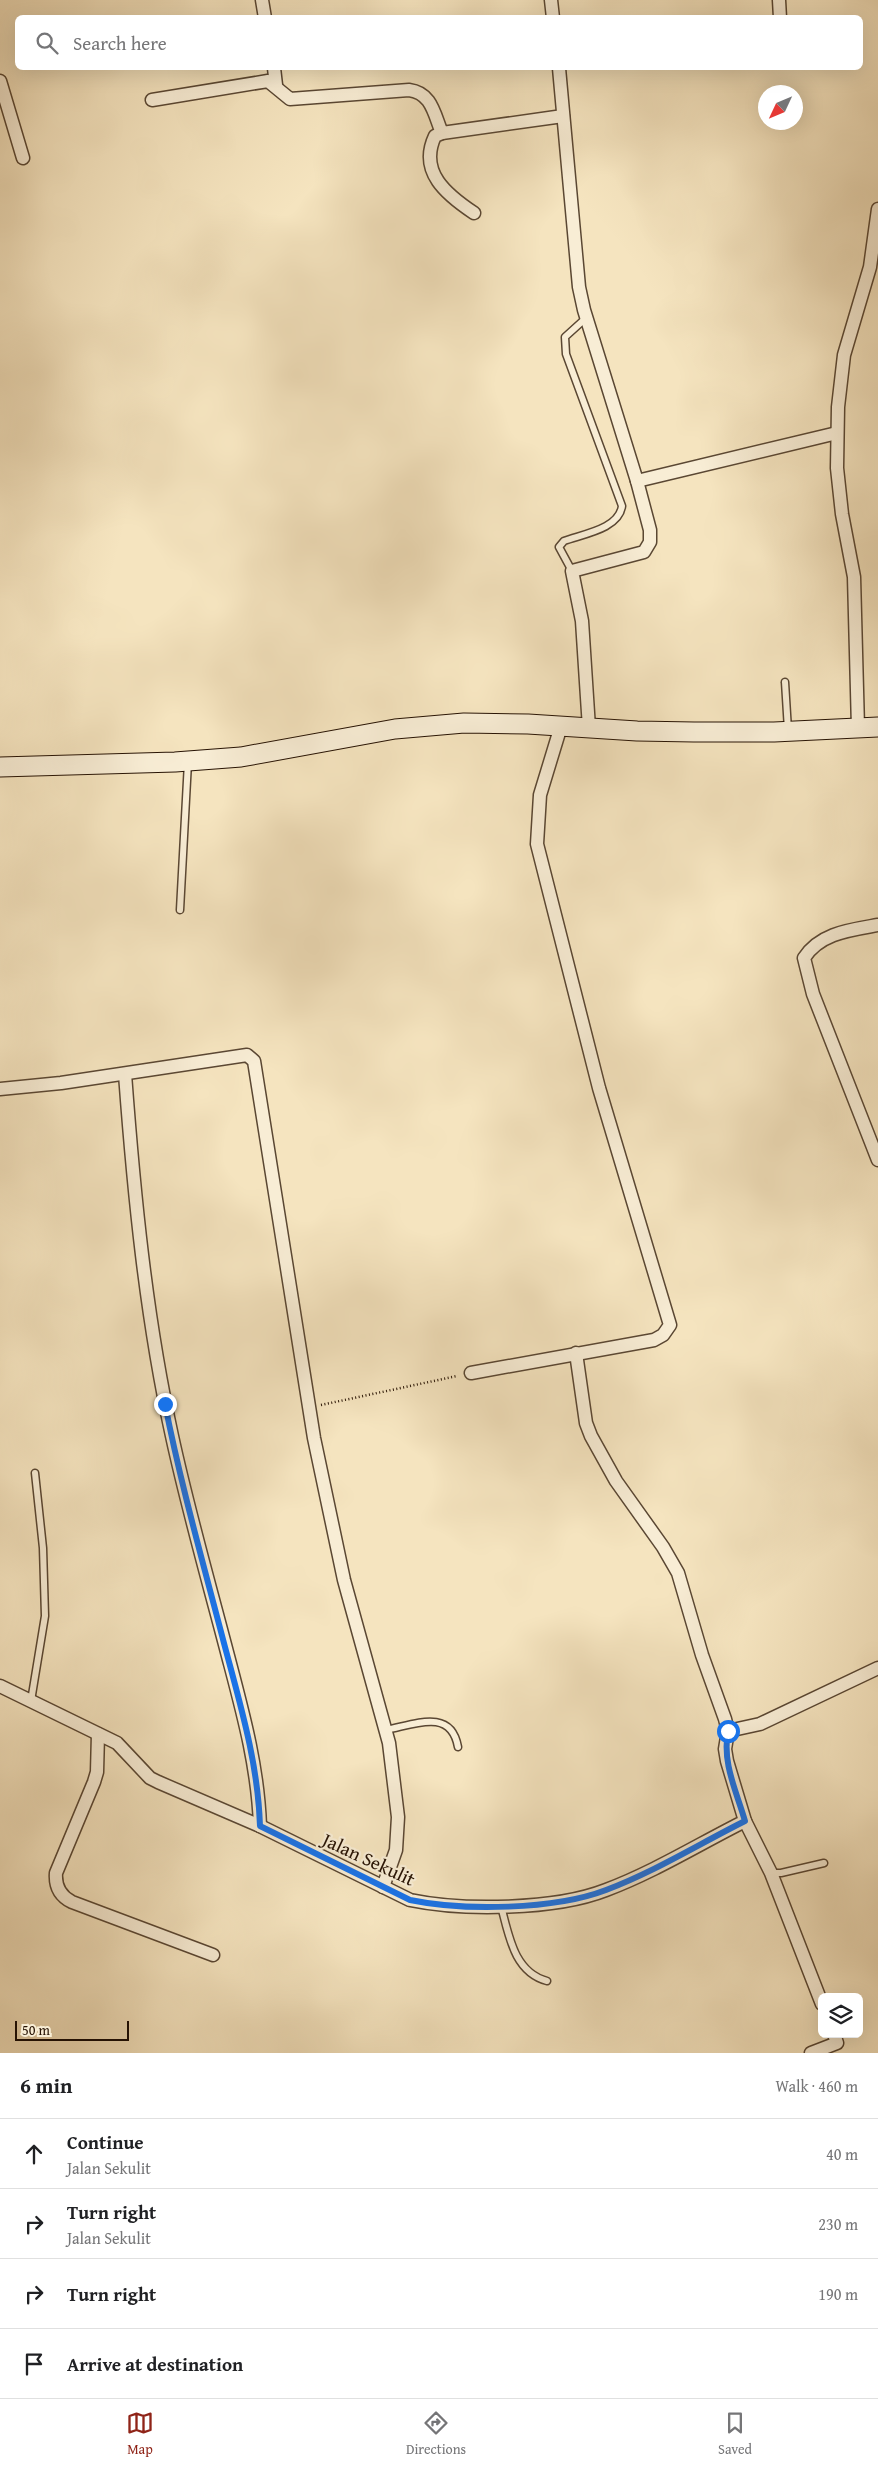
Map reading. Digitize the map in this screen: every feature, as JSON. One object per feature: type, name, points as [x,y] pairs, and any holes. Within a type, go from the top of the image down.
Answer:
[{"type":"street","points":[[262,0],[264,15]]},
{"type":"street","points":[[550,0],[552,15]]},
{"type":"street","points":[[778,0],[780,15]]},
{"type":"street","points":[[274,70],[276,85]]},
{"type":"street","points":[[559,70],[576,269],[586,318],[637,481],[650,530],[648,548],[634,555],[572,571],[582,621],[589,728]]},
{"type":"street","points":[[0,81],[23,158]]},
{"type":"street","points":[[152,100],[268,81],[276,85],[290,99],[395,90],[420,91],[427,97],[442,133]]},
{"type":"street","points":[[474,213],[451,198],[433,173],[430,146],[435,136],[442,133],[564,116]]},
{"type":"street","points":[[858,728],[854,576],[842,514],[837,468],[837,433],[839,385],[844,355],[870,267],[878,209]]},
{"type":"street","points":[[637,481],[837,433]]},
{"type":"street","points":[[0,767],[188,761],[262,755],[394,729],[430,725],[501,723],[694,732],[788,732],[878,727]]},
{"type":"street","points":[[471,1373],[654,1340],[663,1335],[670,1325],[599,1088],[537,844],[540,795],[561,726]]},
{"type":"street","points":[[876,1152],[814,994],[804,958],[809,950],[832,935],[878,925]]},
{"type":"street","points":[[0,1089],[62,1083],[247,1055],[254,1062],[311,1407],[314,1438],[344,1580],[386,1730],[398,1817],[396,1850],[383,1887]]},
{"type":"street","points":[[125,1074],[134,1192],[165,1404],[197,1540],[250,1740],[259,1788],[260,1826]]},
{"type":"street","points":[[576,1353],[586,1422],[591,1436],[616,1481],[663,1547],[678,1573],[702,1655],[728,1731],[725,1749],[727,1762],[745,1821],[771,1873],[818,1994]]},
{"type":"street","points":[[728,1731],[760,1724],[878,1668]]},
{"type":"street","name":"Jalan Sekulit","points":[[0,1686],[117,1743],[150,1778],[260,1826],[410,1900],[427,1904],[501,1906],[558,1902],[604,1891],[638,1876],[745,1821]]},
{"type":"street","points":[[98,1734],[97,1772],[56,1873],[55,1881],[58,1889],[64,1898],[72,1902],[213,1955]]},
{"type":"street","points":[[811,2053],[837,2043],[835,2038]]},
{"type":"lane","points":[[572,571],[559,547],[564,541],[614,522],[621,514],[622,506],[566,354],[565,337],[586,318]]},
{"type":"lane","points":[[785,682],[788,732]]},
{"type":"lane","points":[[180,910],[188,761]]},
{"type":"lane","points":[[30,1701],[45,1616],[43,1548],[35,1473]]},
{"type":"lane","points":[[386,1730],[433,1720],[442,1723],[451,1730],[457,1739],[458,1747]]},
{"type":"lane","points":[[771,1873],[781,1873],[824,1863]]},
{"type":"lane","points":[[501,1906],[516,1956],[528,1972],[536,1978],[548,1981]]},
{"type":"path","points":[[311,1407],[471,1373]]},
{"type":"route","points":[[165,1404],[197,1540],[250,1740],[259,1788],[260,1826],[410,1900],[427,1904],[501,1906],[558,1902],[604,1891],[638,1876],[745,1821],[727,1762],[725,1749],[728,1731]]}]
